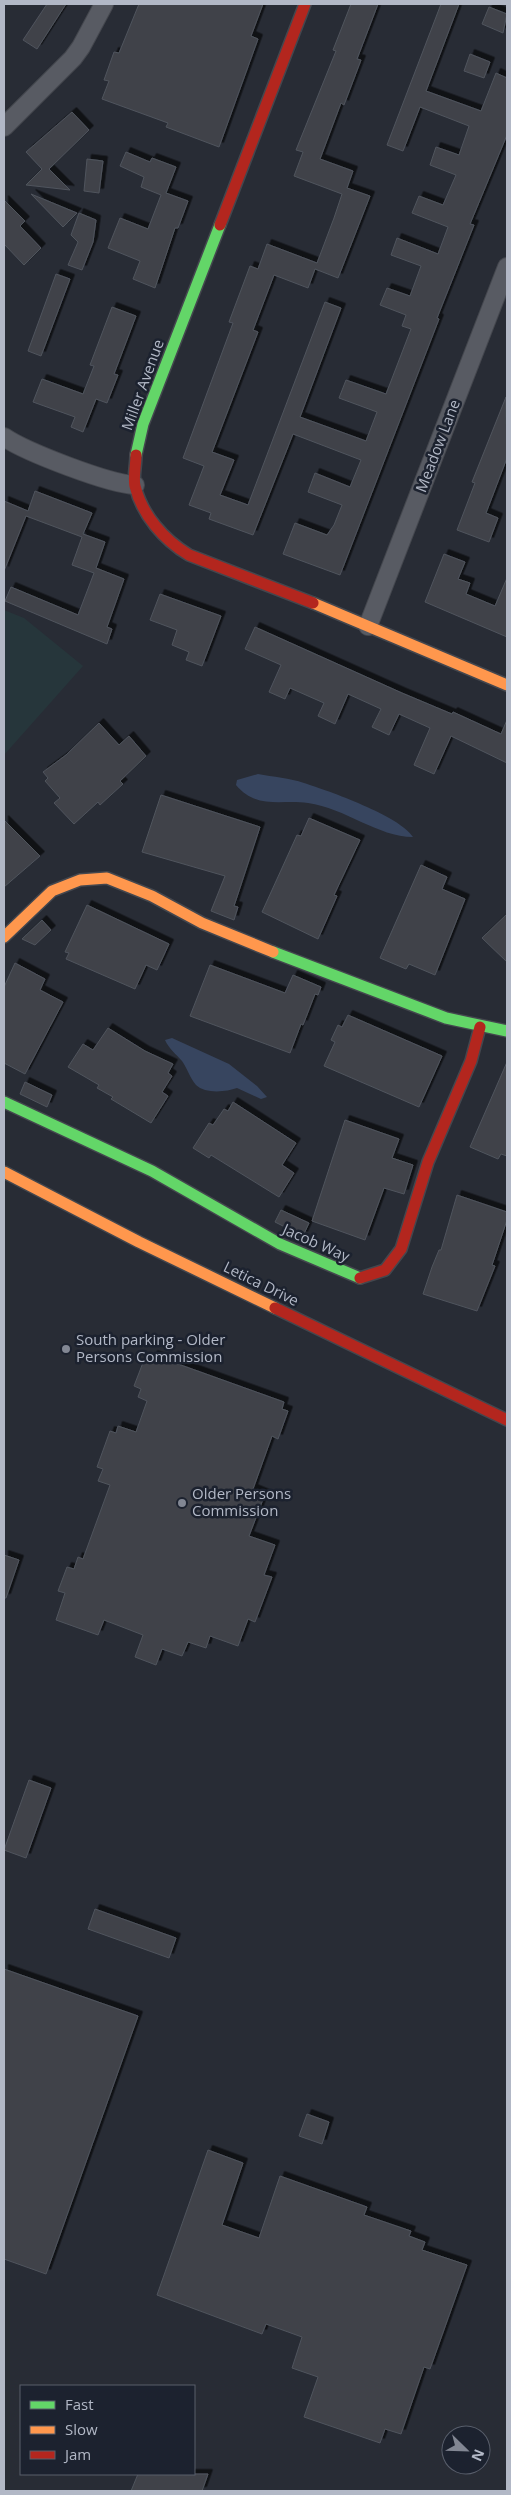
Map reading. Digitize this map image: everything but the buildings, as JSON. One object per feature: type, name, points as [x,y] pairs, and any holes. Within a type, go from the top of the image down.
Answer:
[{"type":"street","points":[[4,127],[73,58],[104,4]]},
{"type":"street","name":"Miller Avenue","points":[[304,4],[143,424],[137,445],[134,469],[135,485],[147,515],[166,539],[182,551],[368,626],[507,685]]},
{"type":"street","name":"Meadow Lane","points":[[368,626],[507,267]]},
{"type":"street","points":[[4,437],[35,452],[105,479],[124,485],[135,485]]},
{"type":"street","points":[[4,936],[52,891],[80,880],[107,878],[152,896],[202,923],[322,972],[446,1018],[480,1027],[507,1031]]},
{"type":"street","name":"Jacob Way","points":[[4,1102],[152,1172],[280,1244],[358,1278],[385,1270],[401,1249],[428,1162],[470,1061],[480,1027]]},
{"type":"street","name":"Letica Drive","points":[[4,1172],[139,1242],[507,1420]]},
{"type":"shaded area","points":[[4,610],[24,618],[83,666],[4,755]]},
{"type":"water","points":[[258,774],[299,781],[346,798],[394,821],[406,829],[413,837],[400,836],[374,828],[322,806],[298,802],[261,801],[244,793],[236,785],[237,780]]},
{"type":"water","points":[[172,1038],[229,1064],[257,1086],[267,1097],[261,1099],[237,1088],[210,1091],[200,1088],[165,1040]]},
{"type":"traffic: fast","points":[[136,455],[143,424],[220,225]]},
{"type":"traffic: fast","points":[[273,952],[446,1018],[507,1031]]},
{"type":"traffic: fast","points":[[4,1102],[152,1171],[280,1244],[360,1278]]},
{"type":"traffic: slow","points":[[313,603],[507,685]]},
{"type":"traffic: slow","points":[[4,937],[52,891],[80,880],[107,878],[152,896],[202,923],[273,952]]},
{"type":"traffic: slow","points":[[4,1172],[139,1242],[275,1308]]},
{"type":"traffic: jam","points":[[220,225],[305,4]]},
{"type":"traffic: jam","points":[[136,455],[134,482],[138,497],[155,526],[171,542],[189,555],[313,603]]},
{"type":"traffic: jam","points":[[360,1278],[385,1270],[401,1249],[428,1162],[471,1061],[480,1027]]},
{"type":"traffic: jam","points":[[275,1308],[507,1420]]},
{"type":"place","name":"South parking - Older Persons Commission","points":[[66,1349]]},
{"type":"place","name":"Older Persons Commission","points":[[182,1503]]}]
